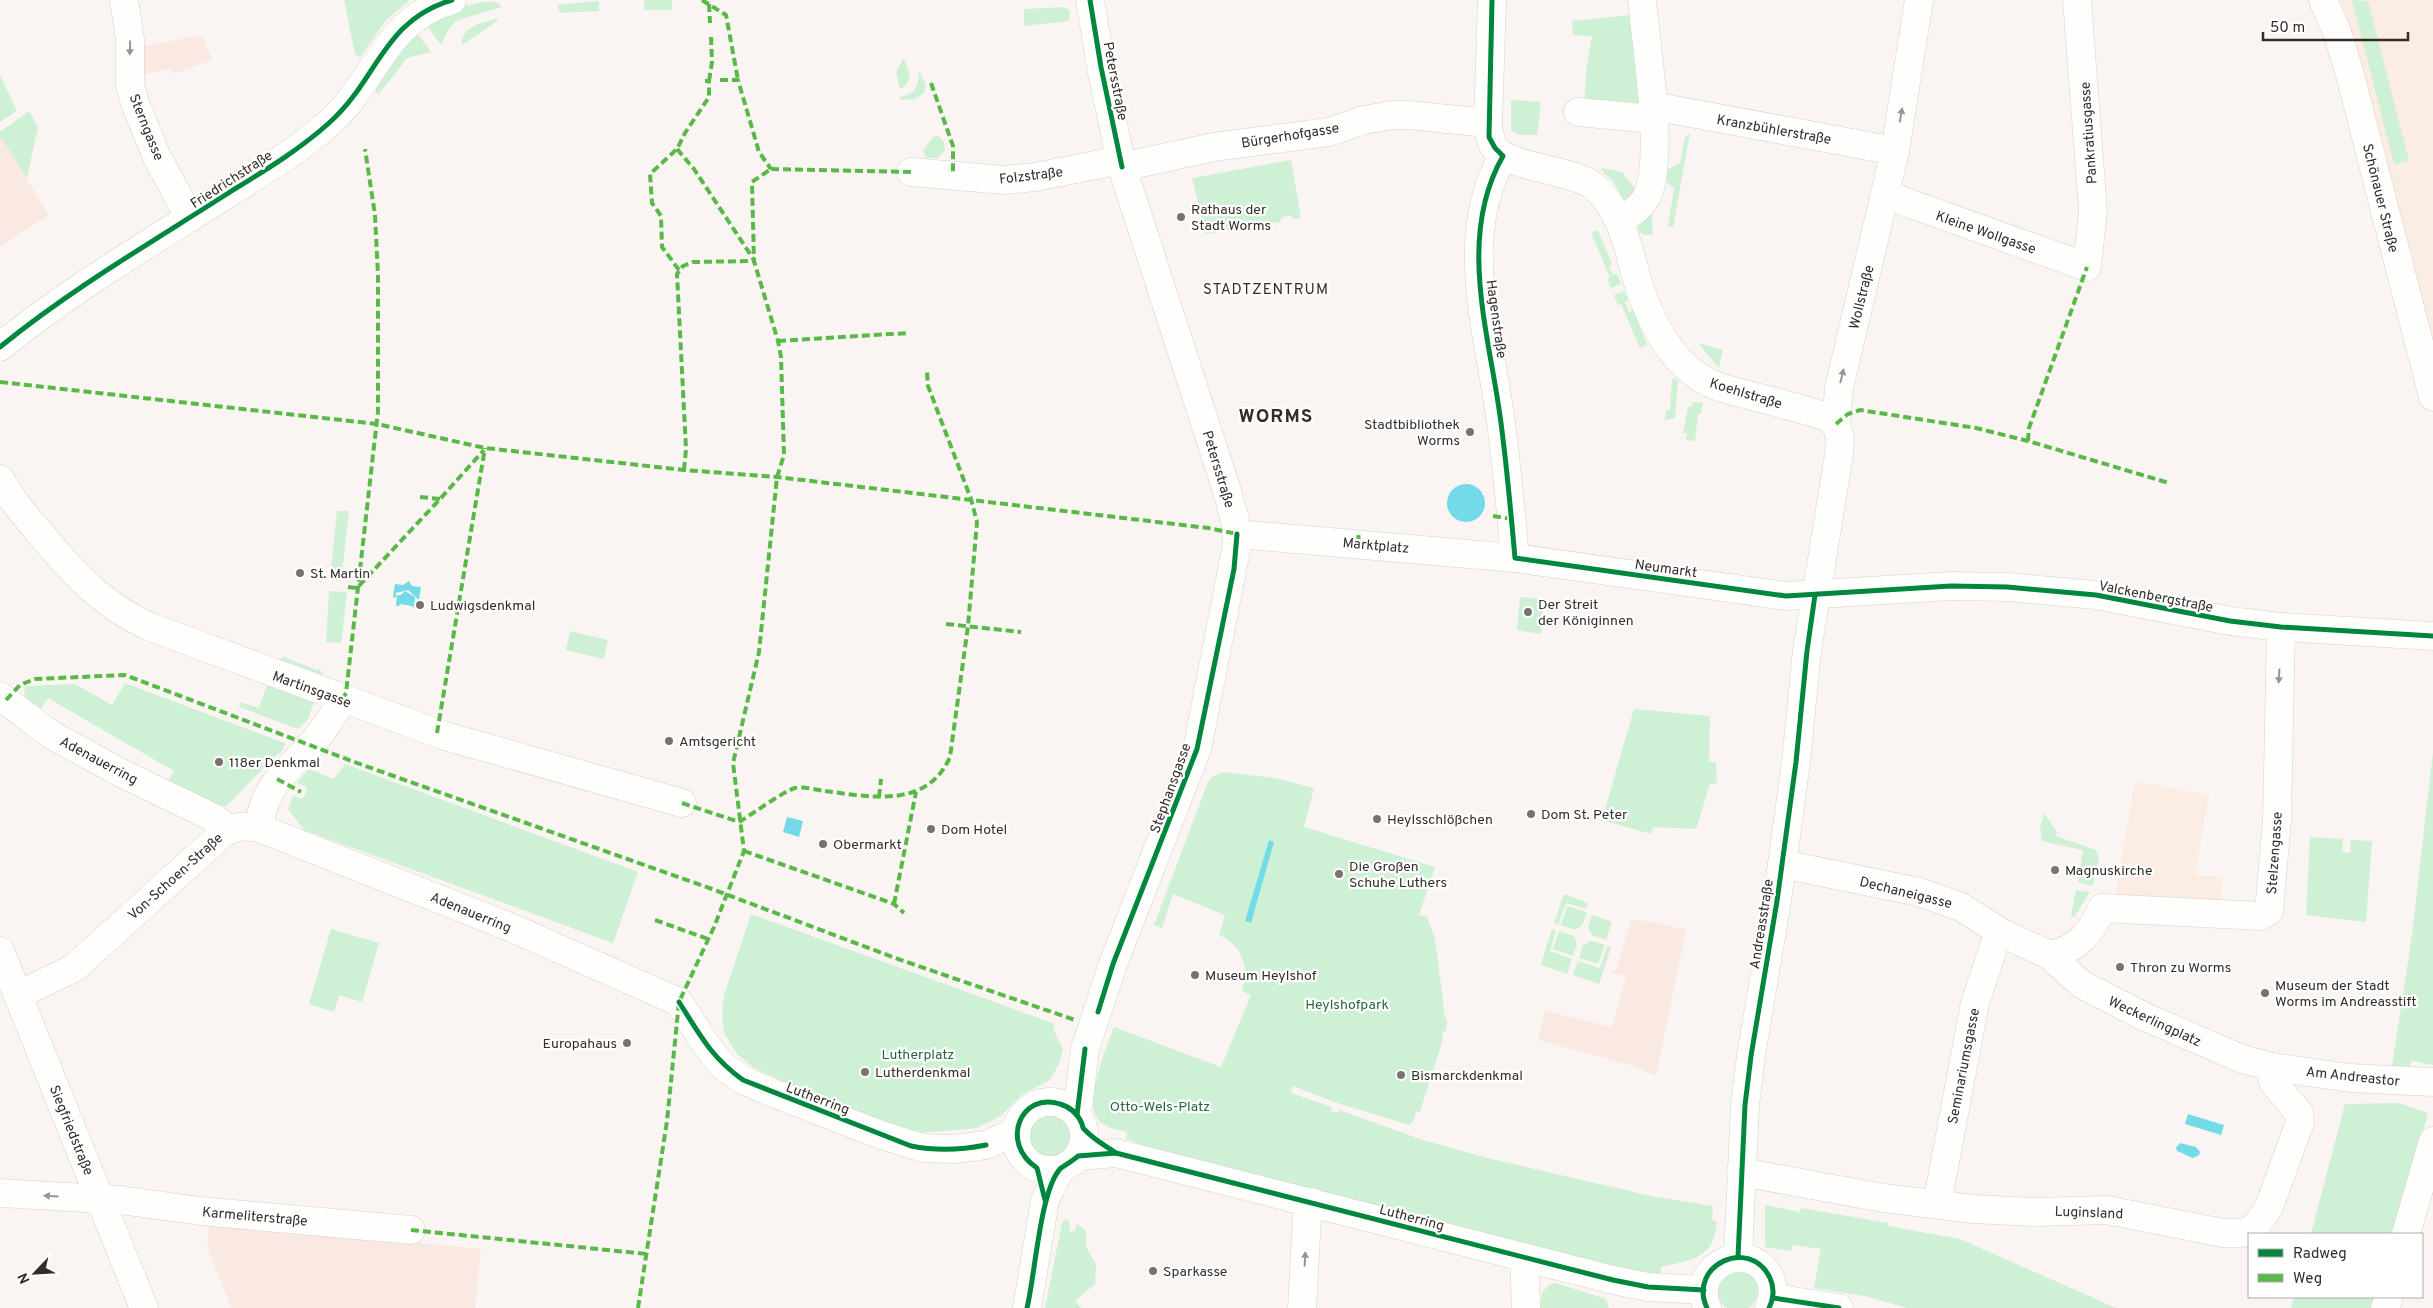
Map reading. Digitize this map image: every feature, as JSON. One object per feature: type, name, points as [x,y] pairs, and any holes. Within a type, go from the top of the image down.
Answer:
[{"type":"street","name":"Sterngasse","points":[[124,0],[130,39],[130,85],[135,103],[161,164],[190,218]]},
{"type":"street","name":"Petersstraße","points":[[1090,0],[1101,67],[1122,163],[1227,491],[1237,534]]},
{"type":"street","points":[[1492,0],[1489,138],[1503,156],[1586,182],[1604,196],[1622,228],[1646,198],[1651,186],[1654,152],[1653,113],[1642,0]]},
{"type":"street","name":"Wollstraße","points":[[1815,595],[1839,455],[1840,437],[1836,424],[1839,388],[1886,195],[1895,151],[1919,0]]},
{"type":"street","name":"Pankratiusgasse","points":[[2077,0],[2093,211],[2087,267]]},
{"type":"street","name":"Schönauer Straße","points":[[2323,0],[2337,32],[2349,71],[2433,397]]},
{"type":"street","name":"Friedrichstraße","points":[[0,347],[49,309],[298,148],[329,123],[357,93],[398,32],[421,13],[448,1]]},
{"type":"street","name":"Kranzbühlerstraße","points":[[1578,112],[1653,113],[1895,151]]},
{"type":"street","name":"Bürgerhofgasse","points":[[1122,163],[1214,147],[1328,132],[1382,116],[1408,115],[1488,123]]},
{"type":"street","name":"Hagenstraße","points":[[1503,156],[1492,177],[1484,202],[1480,229],[1479,264],[1485,320],[1502,429],[1515,558]]},
{"type":"street","name":"Folzstraße","points":[[911,172],[1004,180],[1122,163]]},
{"type":"street","name":"Kleine Wollgasse","points":[[1886,195],[2087,267]]},
{"type":"street","name":"Koehlstraße","points":[[1622,228],[1632,253],[1636,276],[1653,318],[1675,355],[1687,368],[1711,384],[1825,416],[1836,424]]},
{"type":"street","name":"Martinsgasse","points":[[0,479],[20,510],[70,569],[118,611],[148,626],[342,700],[445,736],[682,803]]},
{"type":"street","name":"Marktplatz","points":[[1237,534],[1515,558]]},
{"type":"street","name":"Stephansgasse","points":[[1080,1122],[1086,1049],[1113,964],[1197,749],[1234,569],[1237,534]]},
{"type":"street","name":"Neumarkt","points":[[1515,558],[1786,596],[1815,595]]},
{"type":"street","name":"Valckenbergstraße","points":[[1815,595],[1950,586],[2052,590],[2149,604],[2230,621],[2281,627],[2433,636]]},
{"type":"street","name":"Andreasstraße","points":[[1738,1257],[1751,1056],[1782,864],[1815,595]]},
{"type":"street","name":"Stelzengasse","points":[[2049,955],[2076,945],[2095,926],[2102,908],[2260,916],[2270,908],[2277,821],[2281,627]]},
{"type":"street","name":"Adenauerring","points":[[0,696],[50,734],[120,772],[214,818],[229,829]]},
{"type":"street","points":[[259,828],[264,804],[277,779],[322,732],[342,700]]},
{"type":"street","name":"Von-Schoen-Straße","points":[[18,996],[74,968],[229,829],[247,826],[259,828]]},
{"type":"street","name":"Adenauerring","points":[[259,828],[510,927],[679,1002]]},
{"type":"street","name":"Dechaneigasse","points":[[1782,864],[1919,892],[1944,900],[1971,912],[2002,933],[2049,955]]},
{"type":"street","name":"Seminariumsgasse","points":[[1937,1204],[1975,1003],[1995,943],[2002,933]]},
{"type":"street","name":"Siegfriedstraße","points":[[0,951],[144,1308]]},
{"type":"street","name":"Weckerlingplatz","points":[[2049,955],[2082,984],[2144,1016],[2219,1051],[2272,1067]]},
{"type":"street","name":"Lutherring","points":[[679,1002],[704,1042],[722,1064],[752,1084],[911,1146],[954,1149],[986,1145],[1042,1155],[1116,1152],[1524,1258],[1630,1284],[1706,1299],[1712,1269],[1724,1260],[1738,1257]]},
{"type":"street","name":"Stephansgasse","points":[[1053,1103],[1086,1049]]},
{"type":"street","name":"Luginsland","points":[[1742,1172],[1882,1198],[1973,1209],[2036,1212],[2106,1210],[2223,1233],[2247,1232],[2257,1225],[2269,1207],[2300,1122],[2299,1113],[2272,1082],[2272,1067]]},
{"type":"street","name":"Am Andreastor","points":[[2272,1067],[2350,1078],[2433,1082]]},
{"type":"street","points":[[1028,1308],[1045,1200],[1042,1155],[1020,1120],[1027,1111],[1036,1105],[1053,1103],[1068,1107],[1080,1122],[1083,1146],[1042,1155]]},
{"type":"street","name":"Lutherring","points":[[1080,1122],[1116,1152]]},
{"type":"street","points":[[2406,1233],[2433,1141]]},
{"type":"street","name":"Karmeliterstraße","points":[[0,1193],[120,1200],[200,1211],[410,1230]]},
{"type":"street","points":[[1302,1308],[1307,1218],[1312,1202]]},
{"type":"street","points":[[1738,1257],[1753,1260],[1765,1270],[1772,1283],[1771,1303],[1840,1308]]},
{"type":"street","points":[[1524,1258],[1526,1308]]},
{"type":"shaded area","points":[[2340,0],[2433,0],[2433,338],[2345,13]]},
{"type":"shaded area","points":[[202,35],[212,60],[173,74],[172,68],[139,76],[140,47]]},
{"type":"shaded area","points":[[0,136],[49,215],[0,247]]},
{"type":"shaded area","points":[[2135,781],[2209,795],[2195,875],[2222,877],[2221,904],[2115,896]]},
{"type":"shaded area","points":[[1632,919],[1660,923],[1686,930],[1656,1076],[1634,1066],[1538,1040],[1545,1011],[1612,1027],[1626,976],[1611,972],[1612,969],[1616,970]]},
{"type":"shaded area","points":[[210,1221],[481,1249],[475,1308],[232,1308],[207,1248]]},
{"type":"green space","points":[[344,0],[410,0],[387,19],[360,57],[355,54]]},
{"type":"green space","points":[[644,0],[672,0],[672,10],[644,10]]},
{"type":"green space","points":[[2352,0],[2368,1],[2409,161],[2394,164]]},
{"type":"green space","points":[[599,1],[599,11],[560,13],[557,5]]},
{"type":"green space","points":[[497,2],[502,7],[458,20],[450,28],[441,45],[425,23],[469,5]]},
{"type":"green space","points":[[1065,7],[1070,11],[1069,21],[1024,26],[1024,9]]},
{"type":"green space","points":[[1630,15],[1639,108],[1584,106],[1587,64],[1592,36],[1573,35],[1572,21]]},
{"type":"green space","points":[[497,18],[497,21],[462,45],[462,39],[469,29]]},
{"type":"green space","points":[[415,30],[431,52],[407,58],[378,95],[375,88],[385,68]]},
{"type":"green space","points":[[904,58],[910,76],[906,85],[900,89],[896,72]]},
{"type":"green space","points":[[919,70],[926,85],[924,93],[915,99],[901,100],[900,97],[906,96],[916,88]]},
{"type":"green space","points":[[0,75],[17,111],[0,122]]},
{"type":"green space","points":[[1511,100],[1541,102],[1537,135],[1519,135],[1511,130]]},
{"type":"green space","points":[[29,111],[38,127],[27,178],[0,136],[0,132]]},
{"type":"green space","points":[[1690,133],[1673,227],[1668,226],[1674,188],[1666,182],[1668,169],[1680,163],[1685,137]]},
{"type":"green space","points":[[939,136],[944,142],[945,150],[938,158],[926,158],[923,151],[933,137]]},
{"type":"green space","points":[[1291,160],[1301,218],[1283,217],[1280,222],[1206,234],[1192,178]]},
{"type":"green space","points":[[1602,168],[1622,172],[1640,195],[1625,202],[1613,181],[1601,170]]},
{"type":"green space","points":[[1651,201],[1653,235],[1645,235],[1639,232],[1638,221]]},
{"type":"green space","points":[[1598,230],[1612,264],[1609,266],[1613,275],[1617,274],[1621,284],[1611,288],[1607,278],[1610,277],[1591,233]]},
{"type":"green space","points":[[1624,291],[1628,300],[1625,302],[1629,312],[1633,310],[1647,345],[1640,348],[1621,304],[1618,305],[1614,295]]},
{"type":"green space","points":[[1698,343],[1723,350],[1719,368]]},
{"type":"green space","points":[[1672,379],[1678,380],[1675,418],[1665,420],[1666,410],[1670,410]]},
{"type":"green space","points":[[1693,402],[1703,403],[1701,414],[1698,414],[1695,441],[1686,440],[1687,433],[1683,433],[1688,407],[1692,407]]},
{"type":"green space","points":[[337,511],[349,511],[341,581],[330,580]]},
{"type":"green space","points":[[329,591],[347,592],[341,643],[326,642]]},
{"type":"green space","points":[[1520,597],[1543,599],[1541,634],[1517,630]]},
{"type":"green space","points":[[570,631],[608,640],[604,659],[566,650]]},
{"type":"green space","points":[[284,657],[317,670],[320,669],[324,678],[277,660]]},
{"type":"green space","points":[[268,682],[288,690],[288,693],[295,696],[296,693],[300,695],[300,698],[315,700],[308,719],[298,729],[239,707],[240,702],[259,708]]},
{"type":"green space","points":[[125,683],[285,743],[283,750],[226,807],[167,783],[174,771],[48,698],[40,710],[24,695],[25,686],[75,684],[112,705]]},
{"type":"green space","points":[[1634,709],[1710,716],[1709,761],[1716,763],[1717,783],[1710,784],[1696,829],[1653,827],[1651,834],[1602,820]]},
{"type":"green space","points":[[2433,752],[2433,1065],[2412,1061],[2409,1067],[2392,1066],[2412,935]]},
{"type":"green space","points":[[345,764],[638,872],[613,943],[304,830],[288,809],[293,796],[301,799],[304,797],[307,789],[305,786],[297,783],[309,769],[334,779]]},
{"type":"green space","points":[[1224,772],[1275,778],[1314,788],[1304,827],[1435,867],[1419,915],[1427,917],[1435,938],[1445,1018],[1447,1019],[1446,1031],[1443,1031],[1442,1042],[1420,1112],[1415,1112],[1412,1123],[1409,1125],[1334,1102],[1293,1086],[1291,1093],[1332,1107],[1331,1111],[1337,1113],[1339,1110],[1423,1140],[1487,1158],[1651,1196],[1713,1206],[1712,1220],[1717,1222],[1715,1235],[1706,1251],[1692,1259],[1661,1267],[1661,1273],[1642,1274],[1152,1148],[1126,1139],[1127,1132],[1108,1127],[1100,1122],[1093,1106],[1094,1095],[1099,1070],[1114,1027],[1221,1067],[1251,995],[1242,991],[1245,974],[1242,958],[1227,939],[1219,935],[1225,915],[1173,894],[1162,928],[1154,925],[1208,782],[1213,776]]},
{"type":"green space","points":[[2044,813],[2057,832],[2056,836],[2096,850],[2099,859],[2093,886],[2078,882],[2083,850],[2042,841],[2040,827]]},
{"type":"green space","points":[[2310,837],[2343,839],[2342,852],[2350,853],[2351,840],[2372,841],[2366,922],[2306,915]]},
{"type":"green space","points":[[2076,890],[2090,892],[2074,917],[2071,916]]},
{"type":"green space","points":[[1564,894],[1588,903],[1586,909],[1566,903],[1558,925],[1554,923]]},
{"type":"green space","points":[[1567,906],[1587,912],[1582,926],[1575,930],[1561,925]]},
{"type":"green space","name":"Lutherplatz","points":[[751,914],[1055,1024],[1053,1029],[1063,1049],[1059,1064],[1050,1080],[1021,1095],[1001,1116],[977,1128],[919,1133],[896,1127],[807,1092],[754,1068],[737,1054],[724,1033],[722,1016],[724,995]]},
{"type":"green space","points":[[1592,915],[1612,922],[1606,940],[1592,935],[1588,928]]},
{"type":"green space","points":[[331,929],[379,943],[362,1002],[339,995],[334,1012],[309,1004]]},
{"type":"green space","points":[[1552,929],[1556,930],[1550,951],[1572,959],[1567,974],[1541,965]]},
{"type":"green space","points":[[1559,931],[1574,936],[1577,943],[1573,956],[1553,949]]},
{"type":"green space","points":[[1591,941],[1605,945],[1598,964],[1579,958],[1583,945]]},
{"type":"green space","points":[[1607,946],[1611,947],[1599,984],[1573,975],[1578,961],[1600,968]]},
{"type":"green space","points":[[2399,1103],[2428,1113],[2395,1233],[2311,1233],[2345,1104]]},
{"type":"green space","points":[[1050,1113],[1063,1117],[1069,1123],[1073,1136],[1069,1149],[1063,1155],[1050,1159],[1037,1155],[1031,1149],[1027,1136],[1031,1123],[1037,1117]]},
{"type":"green space","points":[[1765,1205],[1800,1212],[1801,1208],[1888,1223],[1888,1226],[1960,1239],[2116,1308],[1907,1308],[1865,1296],[1814,1288],[1821,1249],[1792,1245],[1791,1251],[1765,1247]]},
{"type":"green space","points":[[1066,1219],[1070,1223],[1069,1231],[1074,1232],[1077,1224],[1086,1231],[1086,1247],[1096,1264],[1095,1284],[1075,1301],[1081,1308],[1045,1308],[1062,1223]]},
{"type":"green space","points":[[1738,1271],[1752,1277],[1758,1291],[1754,1302],[1745,1309],[1731,1309],[1724,1305],[1718,1291],[1724,1277]]},
{"type":"green space","points":[[1556,1283],[1606,1299],[1609,1308],[1540,1308],[1542,1292],[1551,1284]]},
{"type":"green space","points":[[2294,1298],[2377,1298],[2374,1308],[2291,1308]]},
{"type":"water","points":[[1466,484],[1479,490],[1485,503],[1479,516],[1466,522],[1453,516],[1447,503],[1453,490]]},
{"type":"water","points":[[409,581],[412,586],[421,587],[419,600],[408,590],[396,593],[396,598],[393,597],[395,584],[403,585]]},
{"type":"water","points":[[405,591],[415,597],[414,608],[400,604],[396,606],[397,595],[401,595]]},
{"type":"water","points":[[787,817],[803,821],[799,837],[783,832]]},
{"type":"water","points":[[1269,840],[1274,842],[1251,923],[1245,921]]},
{"type":"water","points":[[2188,1114],[2224,1125],[2221,1135],[2185,1124]]},
{"type":"water","points":[[2180,1143],[2196,1147],[2200,1152],[2199,1155],[2193,1158],[2177,1151],[2176,1148]]},
{"type":"marked path","points":[[702,0],[726,15],[738,80]]},
{"type":"marked path","points":[[709,4],[710,23]]},
{"type":"marked path","points":[[711,37],[712,62],[709,81],[712,81]]},
{"type":"marked path","points":[[720,80],[738,80],[759,152],[771,169]]},
{"type":"marked path","points":[[679,270],[662,247],[661,216],[652,203],[650,174],[677,149],[685,133],[709,97],[709,81],[705,81]]},
{"type":"marked path","points":[[931,83],[953,146],[953,175]]},
{"type":"marked path","points":[[342,700],[346,693],[378,411],[378,275],[375,215],[365,149]]},
{"type":"marked path","points":[[677,149],[694,169],[754,260]]},
{"type":"marked path","points":[[771,169],[911,172]]},
{"type":"marked path","points":[[638,1308],[667,1121],[679,1002],[714,927],[744,851],[733,763],[759,652],[777,477],[784,455],[781,357],[754,261],[752,182],[771,169]]},
{"type":"marked path","points":[[684,470],[686,449],[677,274],[683,266],[693,262],[754,261]]},
{"type":"marked path","points":[[2028,441],[2029,428],[2087,267]]},
{"type":"marked path","points":[[778,341],[908,333]]},
{"type":"marked path","points":[[739,822],[795,788],[879,797],[896,796],[912,792],[927,785],[940,774],[950,757],[968,626],[977,522],[971,499],[928,386],[927,372]]},
{"type":"marked path","points":[[0,382],[377,424],[485,448],[684,470],[777,477],[1208,528],[1237,534]]},
{"type":"marked path","points":[[1836,424],[1848,414],[1860,410],[1976,428],[2028,441],[2169,483]]},
{"type":"marked path","points":[[437,733],[485,448]]},
{"type":"marked path","points":[[348,587],[357,588],[484,450]]},
{"type":"marked path","points":[[420,497],[440,499]]},
{"type":"marked path","points":[[1493,516],[1512,519]]},
{"type":"marked path","points":[[1358,543],[1359,531]]},
{"type":"marked path","points":[[946,624],[1021,632]]},
{"type":"marked path","points":[[6,700],[20,685],[35,679],[125,675],[357,763],[712,889],[898,959],[1075,1020]]},
{"type":"marked path","points":[[277,779],[301,792]]},
{"type":"marked path","points":[[879,797],[881,779]]},
{"type":"marked path","points":[[894,904],[916,792]]},
{"type":"marked path","points":[[682,803],[739,822]]},
{"type":"marked path","points":[[744,851],[894,904],[904,913]]},
{"type":"marked path","points":[[655,920],[708,939]]},
{"type":"marked path","points":[[411,1230],[647,1254]]},
{"type":"cycle path","points":[[0,347],[83,286],[306,142],[329,123],[345,106],[395,37],[410,22],[429,9],[452,0]]},
{"type":"cycle path","points":[[1090,0],[1101,67],[1122,167]]},
{"type":"cycle path","points":[[1492,0],[1489,137],[1495,148],[1503,156],[1489,187],[1481,220],[1480,288],[1501,423],[1515,558],[1786,596],[1951,586],[2007,587],[2096,595],[2230,621],[2281,627],[2433,636]]},
{"type":"cycle path","points":[[1098,1012],[1113,964],[1197,749],[1234,569],[1237,534]]},
{"type":"cycle path","points":[[1738,1257],[1745,1105],[1751,1056],[1777,901],[1796,762],[1807,651],[1815,595]]},
{"type":"cycle path","points":[[679,1002],[714,1054],[743,1080],[911,1146],[948,1149],[986,1145]]},
{"type":"cycle path","points":[[1077,1115],[1085,1049]]},
{"type":"cycle path","points":[[1045,1200],[1037,1168],[1025,1158],[1019,1146],[1017,1133],[1020,1122],[1026,1112],[1035,1105],[1046,1102],[1067,1107],[1076,1114],[1083,1128],[1088,1133],[1116,1153]]},
{"type":"cycle path","points":[[1027,1308],[1043,1214],[1053,1180],[1060,1169],[1078,1156],[1116,1153],[1613,1280],[1648,1287],[1704,1290]]},
{"type":"cycle path","points":[[1707,1308],[1703,1293],[1706,1279],[1713,1269],[1724,1261],[1736,1258],[1749,1259],[1761,1265],[1770,1278],[1773,1293],[1769,1308]]},
{"type":"cycle path","points":[[1773,1298],[1839,1308]]},
{"type":"place","name":"Rathaus der Stadt Worms","points":[[1181,217]]},
{"type":"place","name":"Stadtbibliothek Worms","points":[[1470,432]]},
{"type":"place","name":"St. Martin","points":[[300,573]]},
{"type":"place","name":"Ludwigsdenkmal","points":[[420,605]]},
{"type":"place","name":"Der Streit der Königinnen","points":[[1528,612]]},
{"type":"place","name":"Amtsgericht","points":[[669,741]]},
{"type":"place","name":"118er Denkmal","points":[[219,762]]},
{"type":"place","name":"Dom St. Peter","points":[[1531,814]]},
{"type":"place","name":"Heylsschlößchen","points":[[1377,819]]},
{"type":"place","name":"Dom Hotel","points":[[931,829]]},
{"type":"place","name":"Obermarkt","points":[[823,844]]},
{"type":"place","name":"Magnuskirche","points":[[2055,870]]},
{"type":"place","name":"Die Großen Schuhe Luthers","points":[[1339,874]]},
{"type":"place","name":"Thron zu Worms","points":[[2120,967]]},
{"type":"place","name":"Museum Heylshof","points":[[1195,975]]},
{"type":"place","name":"Museum der Stadt Worms im Andreasstift","points":[[2265,993]]},
{"type":"place","name":"Europahaus","points":[[627,1043]]},
{"type":"place","name":"Lutherdenkmal","points":[[865,1072]]},
{"type":"place","name":"Bismarckdenkmal","points":[[1401,1075]]},
{"type":"place","name":"Sparkasse","points":[[1153,1271]]},
{"type":"district","name":"STADTZENTRUM","points":[[1266,289]]},
{"type":"district","name":"WORMS","points":[[1276,415]]},
{"type":"park label","name":"Heylshofpark","points":[[1347,1004]]},
{"type":"park label","name":"Otto-Wels-Platz","points":[[1160,1106]]}]
